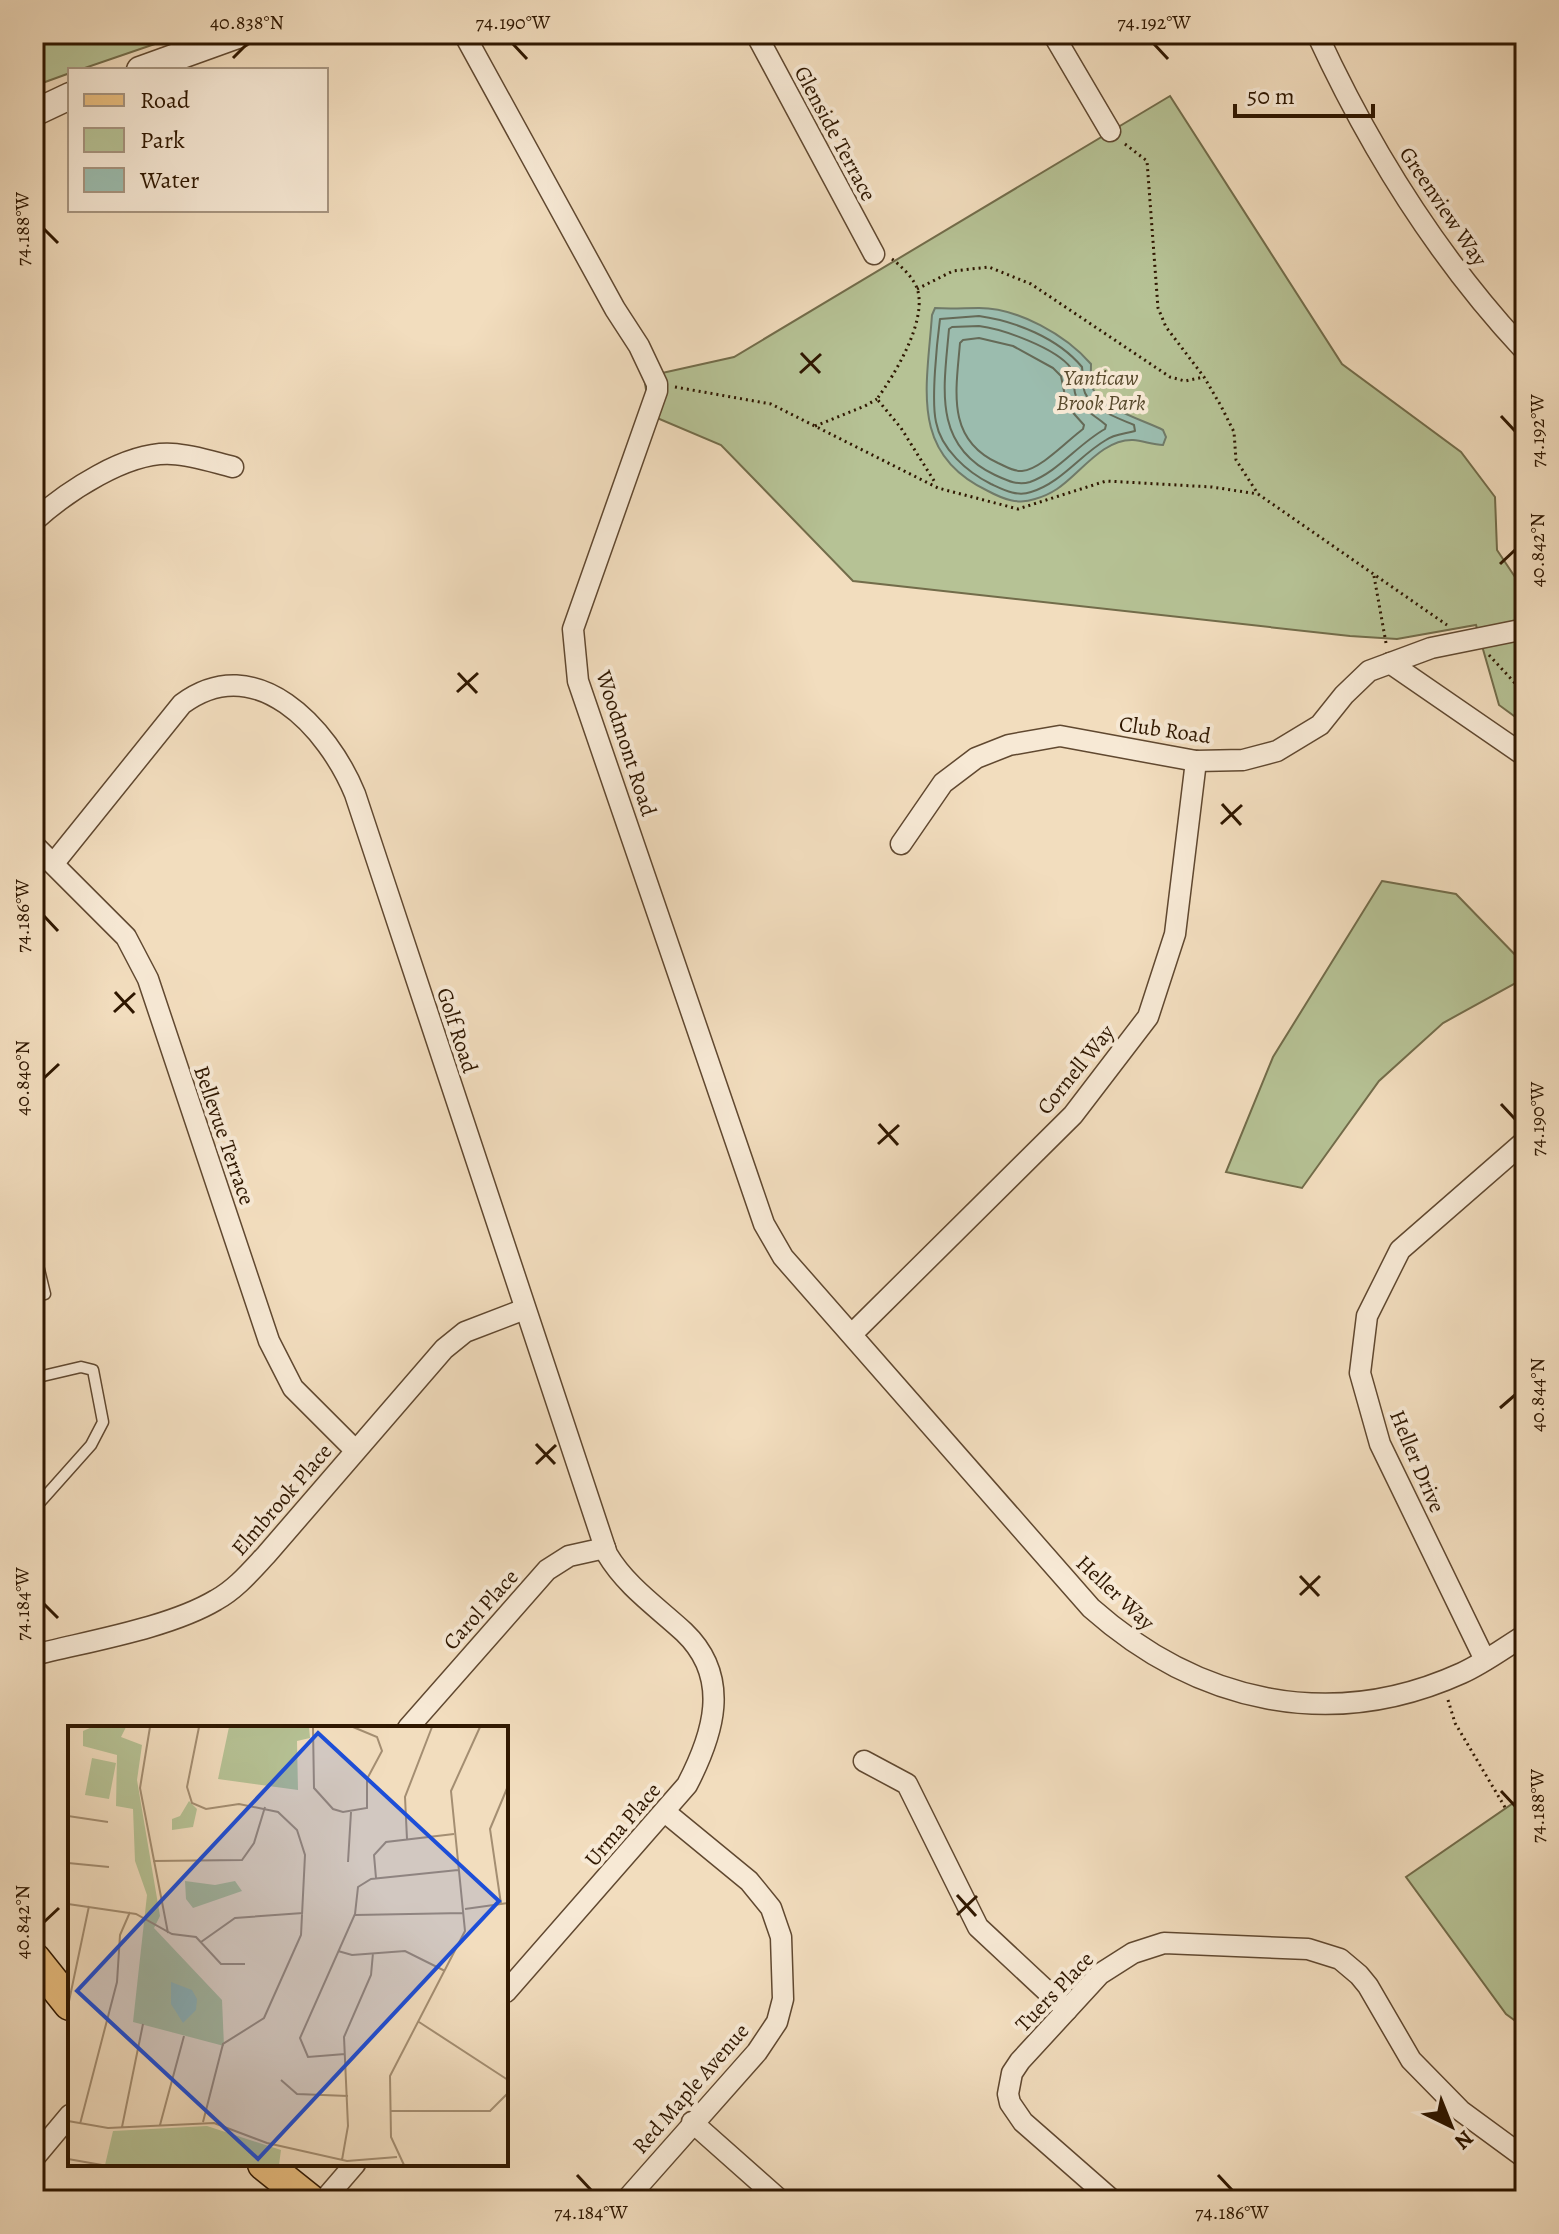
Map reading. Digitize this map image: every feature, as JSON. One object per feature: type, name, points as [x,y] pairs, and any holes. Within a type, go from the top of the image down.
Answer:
[{"type":"main road","points":[[34,1959],[68,2002]]},
{"type":"main road","points":[[266,2166],[309,2200]]},
{"type":"street","points":[[146,68],[240,34]]},
{"type":"street","points":[[464,34],[615,309],[639,346],[657,384]]},
{"type":"street","name":"Glenside Terrace","points":[[756,34],[874,254]]},
{"type":"street","points":[[1053,34],[1110,131]]},
{"type":"street","name":"Greenview Way","points":[[1317,34],[1415,212],[1485,309],[1525,351]]},
{"type":"street","points":[[34,113],[68,97]]},
{"type":"street","name":"Woodmont Road","points":[[657,384],[573,629],[578,681],[764,1224],[783,1257],[852,1334]]},
{"type":"street","points":[[34,521],[100,474],[138,460],[169,453],[233,467]]},
{"type":"street","name":"Club Road","points":[[901,844],[943,783],[976,758],[1009,745],[1060,736],[1196,761],[1243,760],[1277,751],[1320,725],[1369,671],[1431,648],[1525,629]]},
{"type":"street","points":[[1390,663],[1525,756]]},
{"type":"street","name":"Golf Road","points":[[54,863],[182,704],[192,698],[215,688],[240,686],[272,695],[316,729],[339,760],[355,794],[605,1548],[618,1572],[687,1635],[704,1661]]},
{"type":"street","name":"Cornell Way","points":[[852,1334],[1073,1115],[1148,1017],[1175,934],[1196,761]]},
{"type":"street","name":"Bellevue Terrace","points":[[34,845],[126,937],[148,979],[269,1341],[293,1388],[355,1450]]},
{"type":"street","name":"Heller Drive","points":[[1485,1660],[1380,1444],[1360,1373],[1367,1316],[1400,1250],[1525,1141]]},
{"type":"street","name":"Elmbrook Place","points":[[34,1655],[178,1618],[216,1600],[240,1583],[266,1555],[444,1349],[465,1332],[525,1309]]},
{"type":"street","name":"Heller Way","points":[[852,1334],[1091,1608],[1117,1631],[1164,1662],[1205,1682],[1238,1693],[1305,1703],[1373,1700],[1464,1673],[1525,1635]]},
{"type":"street","name":"Carol Place","points":[[410,1726],[547,1570],[569,1556],[605,1548]]},
{"type":"street","name":"Urma Place","points":[[508,1990],[687,1785],[704,1752],[714,1718],[714,1691],[704,1661]]},
{"type":"street","points":[[864,1761],[907,1784],[978,1927],[1067,2010]]},
{"type":"street","name":"Red Maple Avenue","points":[[626,2200],[757,2052],[777,2022],[783,1999],[781,1937],[771,1908],[749,1881],[665,1812]]},
{"type":"street","name":"Tuers Place","points":[[1112,2200],[1023,2122],[1010,2103],[1008,2094],[1012,2073],[1100,1974],[1115,1963],[1164,1943],[1308,1949],[1340,1959],[1359,1975],[1411,2060],[1461,2111],[1525,2158]]},
{"type":"street","points":[[34,2158],[68,2117]]},
{"type":"street","points":[[692,2122],[780,2200]]},
{"type":"street","points":[[324,2200],[353,2166]]},
{"type":"lane","points":[[34,1249],[40,1295]]},
{"type":"lane","points":[[34,1378],[81,1367],[93,1370],[103,1422],[91,1445],[34,1509]]},
{"type":"path","points":[[1110,131],[1147,161],[1158,308],[1166,327],[1204,377],[1234,432],[1236,460],[1258,494],[1488,654],[1525,694]]},
{"type":"path","points":[[815,426],[877,399],[900,364],[916,324],[917,289],[904,269],[887,255],[874,254]]},
{"type":"path","points":[[917,289],[953,271],[989,267],[1031,284],[1170,377],[1185,381],[1204,377]]},
{"type":"path","points":[[657,384],[771,404],[938,488],[1018,509],[1106,481],[1212,487],[1258,494]]},
{"type":"path","points":[[877,399],[901,428],[938,488]]},
{"type":"path","points":[[1374,576],[1390,663]]},
{"type":"path","points":[[1442,1681],[1455,1723],[1506,1809]]},
{"type":"green space","points":[[34,34],[184,34],[85,68],[68,68],[68,74],[34,86]]},
{"type":"green space","name":"Yanticaw Brook Park","points":[[1170,96],[1342,364],[1461,452],[1495,497],[1497,550],[1525,592],[1525,724],[1499,705],[1476,625],[1397,639],[1350,636],[853,581],[721,445],[650,415],[644,377],[734,357]]},
{"type":"green space","points":[[1382,881],[1456,894],[1525,965],[1525,978],[1443,1023],[1379,1081],[1302,1188],[1226,1172],[1273,1057]]},
{"type":"green space","points":[[1525,1795],[1525,2028],[1506,2014],[1406,1877]]},
{"type":"water","points":[[935,308],[994,309],[1025,318],[1055,334],[1091,364],[1091,383],[1097,396],[1114,408],[1163,430],[1166,437],[1163,445],[1133,440],[1111,445],[1066,483],[1029,501],[999,496],[963,476],[945,458],[934,438],[928,416],[928,368]]}]
